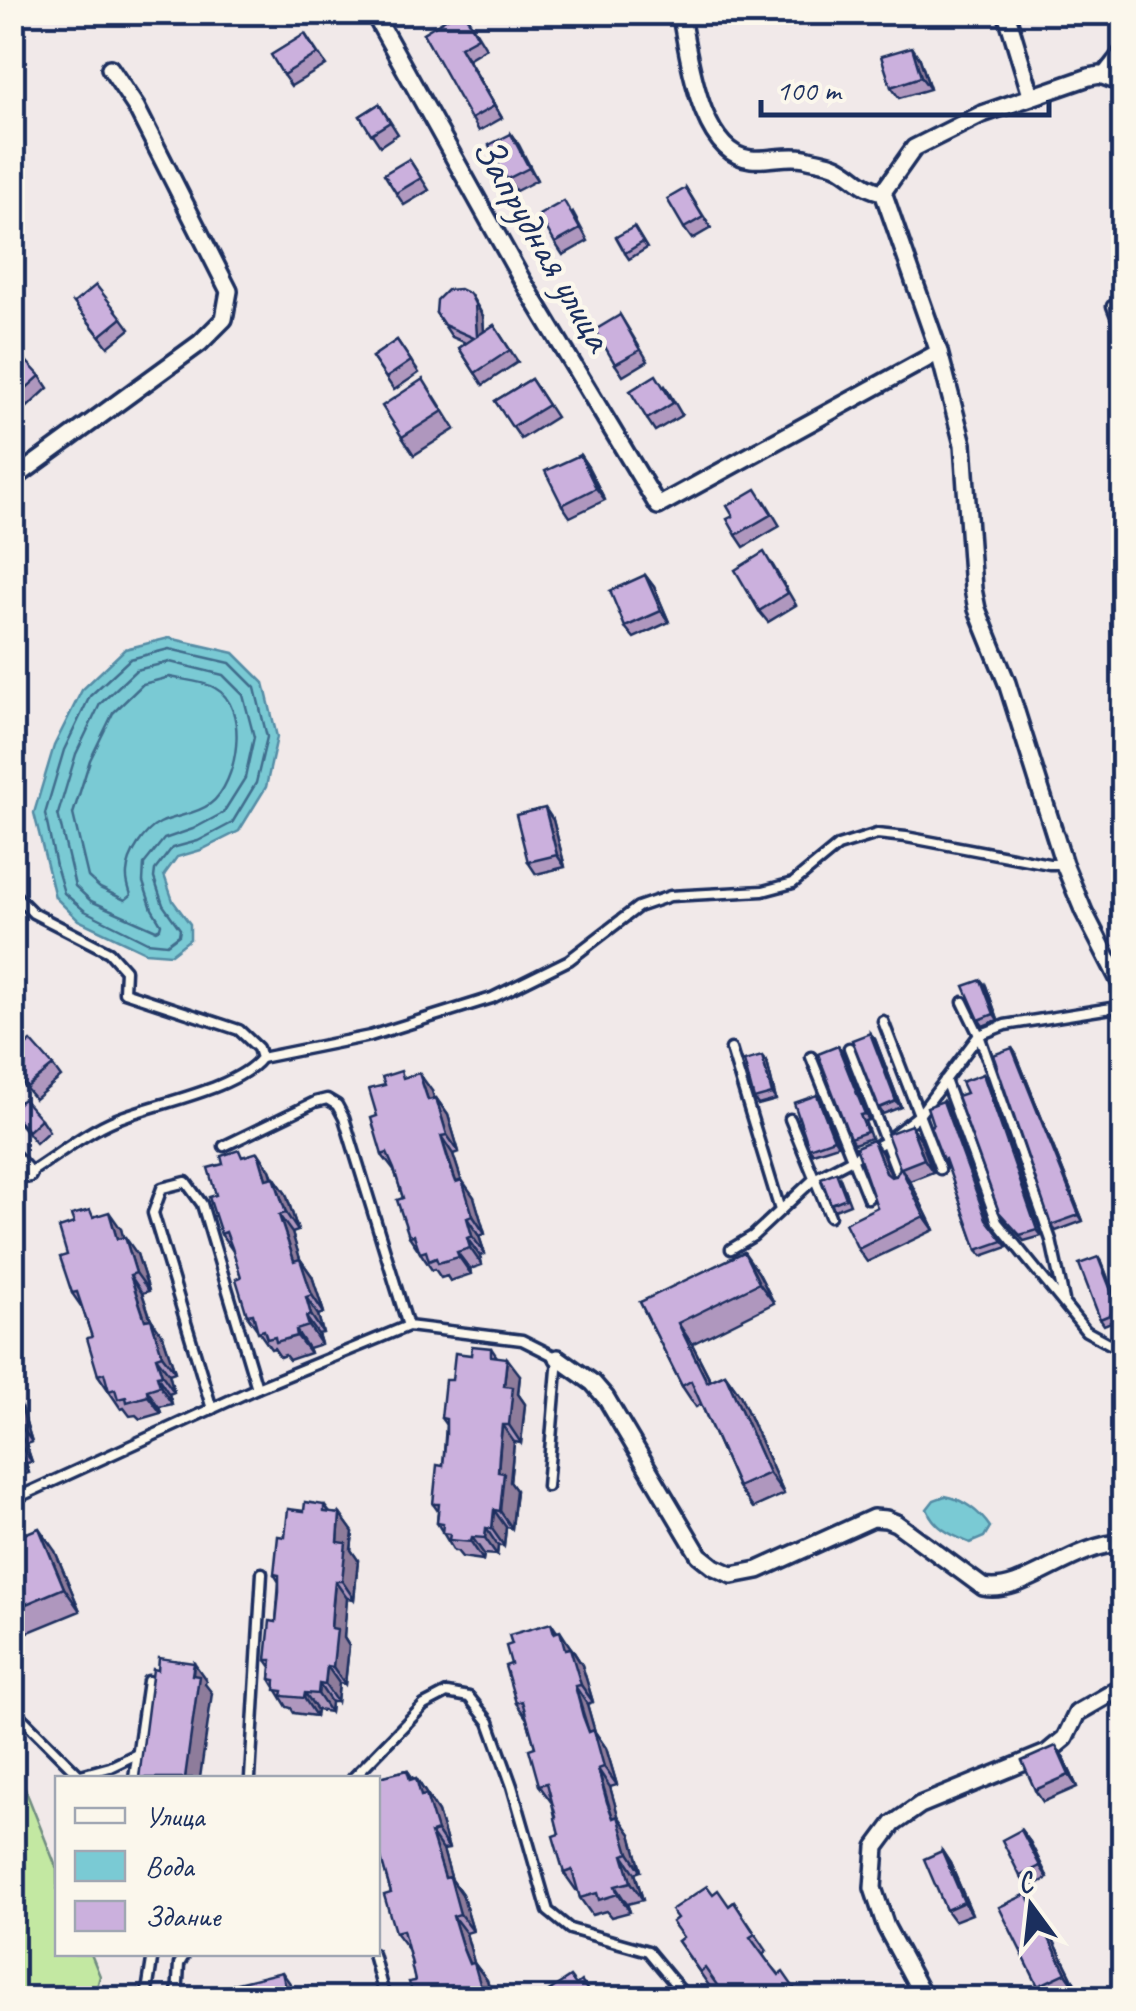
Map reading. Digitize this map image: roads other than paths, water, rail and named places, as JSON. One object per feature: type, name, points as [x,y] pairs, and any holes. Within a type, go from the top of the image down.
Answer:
[{"type":"street","name":"Запрудная улица","points":[[373,12],[522,280],[658,506],[939,352]]},
{"type":"street","points":[[680,12],[697,93],[712,131],[728,151],[748,159],[799,157],[837,166],[869,190],[884,192]]},
{"type":"street","points":[[1006,12],[1031,95]]},
{"type":"street","points":[[12,480],[200,344],[224,320],[230,291],[136,107],[110,68]]},
{"type":"street","points":[[884,192],[914,148],[982,114],[1089,77],[1100,76],[1124,84]]},
{"type":"street","points":[[884,192],[939,352],[964,444],[977,609],[1008,683],[1064,864],[1124,990]]},
{"type":"street","points":[[12,1157],[28,1174]]},
{"type":"street","points":[[558,1358],[593,1383],[606,1398],[699,1555],[732,1574],[758,1570],[873,1518],[896,1523],[983,1587],[992,1589],[1010,1586],[1085,1549],[1124,1542]]},
{"type":"street","points":[[924,1998],[886,1926],[873,1888],[876,1846],[893,1824],[920,1806],[1047,1752],[1065,1738],[1077,1713],[1124,1686]]},
{"type":"lane","points":[[1100,76],[1124,45]]},
{"type":"lane","points":[[1112,306],[1124,338]]},
{"type":"lane","points":[[28,1174],[114,1120],[192,1096],[253,1068],[262,1058],[370,1036],[492,998],[569,960],[638,907],[670,896],[762,891],[793,883],[838,846],[876,834],[1064,864]]},
{"type":"lane","points":[[12,892],[33,913],[109,952],[125,970],[124,992],[239,1030],[258,1048],[262,1058]]},
{"type":"lane","points":[[962,1002],[979,1035],[1052,1240],[1064,1303]]},
{"type":"lane","points":[[731,1250],[753,1236],[814,1179],[886,1141],[918,1115],[979,1035],[1006,1025],[1124,1006]]},
{"type":"lane","points":[[883,1022],[940,1169]]},
{"type":"lane","points":[[731,1048],[780,1210]]},
{"type":"lane","points":[[848,1048],[902,1183]]},
{"type":"lane","points":[[811,1057],[868,1198]]},
{"type":"lane","points":[[945,1080],[997,1222],[1086,1331],[1110,1344],[1124,1344]]},
{"type":"lane","points":[[224,1146],[314,1102],[327,1099],[337,1105],[408,1326]]},
{"type":"lane","points":[[790,1118],[830,1216]]},
{"type":"lane","points":[[212,1409],[153,1212],[162,1188],[186,1182],[202,1204],[257,1388]]},
{"type":"lane","points":[[12,1500],[257,1388],[408,1326],[522,1340],[558,1358],[546,1486]]},
{"type":"lane","points":[[250,1776],[262,1572]]},
{"type":"lane","points":[[134,1776],[148,1681]]},
{"type":"lane","points":[[355,1776],[424,1705],[447,1693],[469,1697],[489,1722],[548,1911],[570,1929],[648,1952],[687,1998]]},
{"type":"lane","points":[[12,1708],[81,1776]]},
{"type":"lane","points":[[85,1776],[137,1754]]},
{"type":"lane","points":[[146,1998],[153,1956]]},
{"type":"lane","points":[[177,1998],[179,1964],[184,1956]]},
{"type":"lane","points":[[374,1956],[386,1998]]},
{"type":"water","points":[[169,638],[234,653],[264,683],[277,737],[266,787],[239,831],[177,857],[164,875],[173,901],[190,924],[190,939],[171,954],[145,952],[78,920],[55,897],[34,813],[54,746],[82,690],[125,649]]},
{"type":"water","points":[[945,1496],[965,1503],[981,1516],[990,1527],[984,1537],[970,1543],[935,1522],[927,1509],[934,1500]]}]
